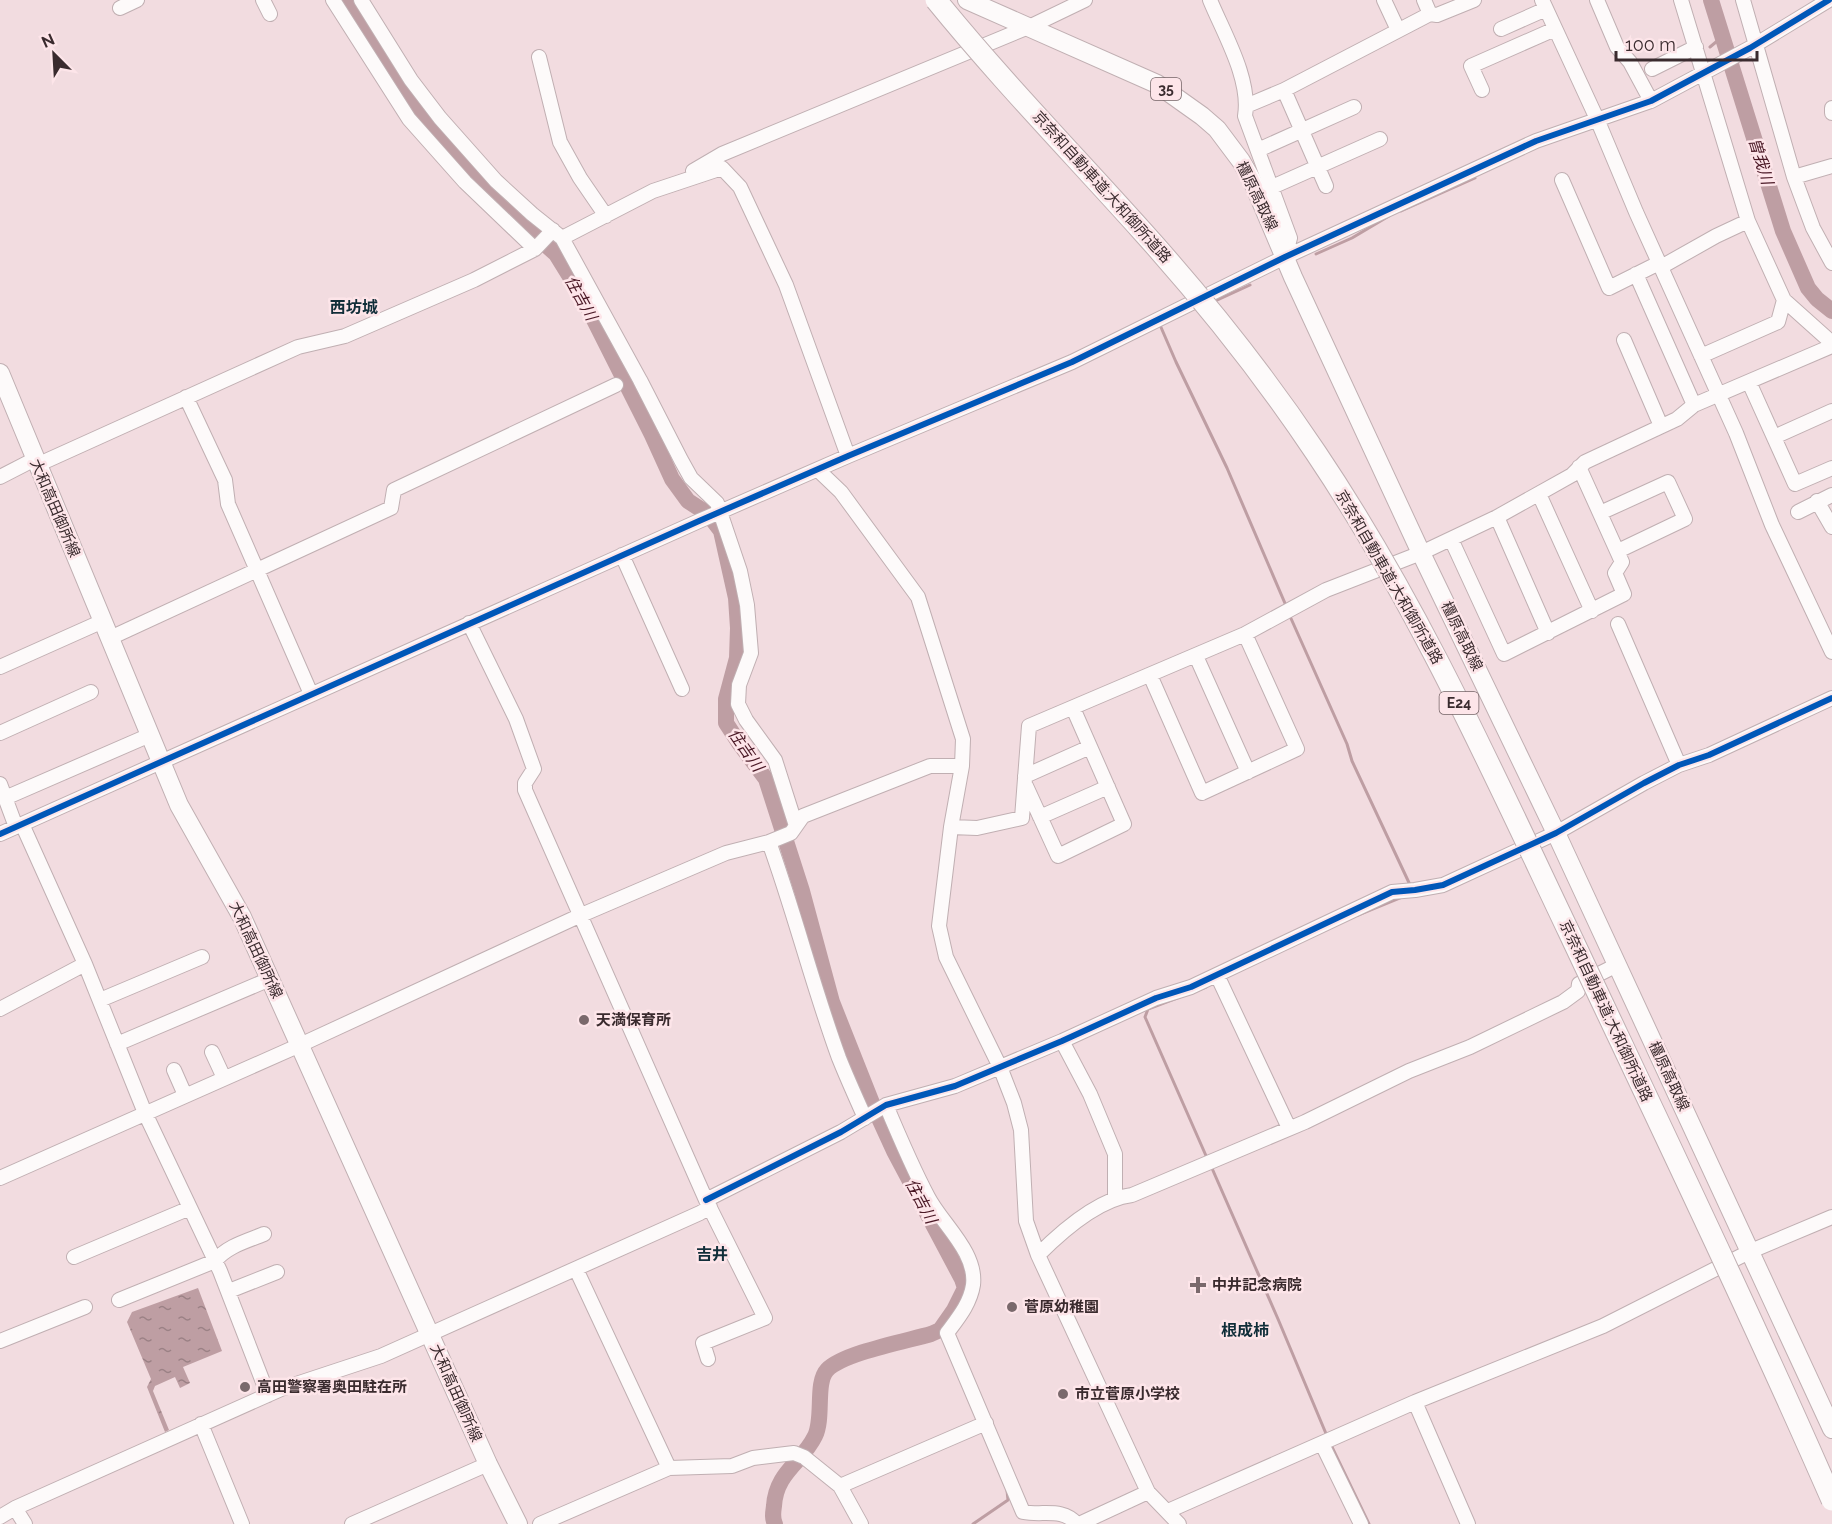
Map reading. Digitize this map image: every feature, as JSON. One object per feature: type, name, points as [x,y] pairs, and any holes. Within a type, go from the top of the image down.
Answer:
[{"type":"highway","name":"京奈和自動車道;大和御所道路","points":[[936,0],[987,61],[1193,289],[1277,397],[1355,512],[1406,601],[1468,721],[1730,1272],[1832,1500]]},
{"type":"main road","name":"橿原高取線","points":[[971,1],[1157,84],[1217,129],[1241,161],[1252,180],[1421,553],[1556,833],[1832,1429]]},
{"type":"main road","name":"大和高田御所線","points":[[0,373],[161,763],[190,826],[239,912],[488,1464],[518,1524]]},
{"type":"street","points":[[120,8],[136,0]]},
{"type":"street","points":[[263,0],[270,14]]},
{"type":"street","points":[[333,0],[409,118],[465,182],[535,249]]},
{"type":"street","points":[[361,0],[411,80],[440,118],[495,181],[558,234],[640,380],[691,478],[717,503],[740,571],[751,653],[739,685],[738,704],[746,720],[775,760],[796,826]]},
{"type":"street","points":[[668,185],[722,154],[1031,26],[1085,0]]},
{"type":"street","points":[[1210,0],[1242,75],[1245,116],[1290,238],[1285,256]]},
{"type":"street","points":[[1383,0],[1398,30]]},
{"type":"street","points":[[1424,0],[1430,14]]},
{"type":"street","points":[[1246,106],[1284,90],[1430,14],[1437,15],[1473,0]]},
{"type":"street","points":[[1597,0],[1617,46],[1630,62],[1651,100]]},
{"type":"street","points":[[951,827],[977,828],[1022,818],[1029,726],[1196,656],[1245,634],[1326,591],[1451,539],[1539,494],[1572,475],[1585,462],[1677,419],[1694,405],[1832,344],[1784,300],[1748,221],[1705,72],[1681,0]]},
{"type":"street","points":[[1743,0],[1753,46],[1794,177],[1813,228],[1832,263]]},
{"type":"street","points":[[0,834],[622,555],[848,456],[1072,362],[1285,256],[1536,141],[1651,100],[1753,46],[1829,0]]},
{"type":"street","points":[[1501,29],[1544,5],[1597,118],[1736,433],[1772,525],[1832,652]]},
{"type":"street","points":[[1482,90],[1471,66],[1555,29]]},
{"type":"street","points":[[1652,69],[1695,47]]},
{"type":"street","points":[[539,57],[560,142],[580,178],[606,216]]},
{"type":"street","points":[[1284,90],[1326,186]]},
{"type":"street","points":[[1258,150],[1354,107]]},
{"type":"street","points":[[1832,108],[1832,113]]},
{"type":"street","points":[[1272,187],[1380,139]]},
{"type":"street","points":[[1794,177],[1832,166]]},
{"type":"street","points":[[0,477],[298,347],[345,336],[474,280],[535,249],[558,234],[606,216],[653,191],[722,168],[740,187],[786,285],[848,456]]},
{"type":"street","points":[[1562,180],[1609,288],[1748,221]]},
{"type":"street","points":[[1636,274],[1694,405]]},
{"type":"street","points":[[1701,356],[1778,322],[1784,300]]},
{"type":"street","points":[[1624,340],[1661,426]]},
{"type":"street","points":[[1749,382],[1795,484],[1831,472]]},
{"type":"street","points":[[110,638],[391,508],[394,490],[616,385]]},
{"type":"street","points":[[186,397],[225,480],[228,504],[311,694]]},
{"type":"street","points":[[1774,437],[1832,411]]},
{"type":"street","points":[[1451,539],[1504,654],[1624,594],[1615,573],[1622,562],[1579,467]]},
{"type":"street","points":[[818,470],[841,492],[918,597],[963,739],[962,766],[951,827],[939,926],[946,957],[1000,1067],[1014,1103],[1021,1130],[1026,1221],[1038,1255],[1148,1492],[1179,1524]]},
{"type":"street","points":[[1600,513],[1668,482],[1685,519],[1618,551]]},
{"type":"street","points":[[1539,494],[1592,611]]},
{"type":"street","points":[[1798,512],[1832,495]]},
{"type":"street","points":[[1817,501],[1832,527]]},
{"type":"street","points":[[1497,517],[1548,633]]},
{"type":"street","points":[[622,555],[682,689]]},
{"type":"street","points":[[0,667],[103,621]]},
{"type":"street","points":[[469,623],[516,719],[534,769],[525,783],[525,790],[708,1203],[765,1318],[703,1343],[708,1359]]},
{"type":"street","points":[[1618,624],[1679,765]]},
{"type":"street","points":[[1150,675],[1202,793],[1297,749],[1245,634]]},
{"type":"street","points":[[1196,656],[1248,772]]},
{"type":"street","points":[[0,733],[91,693]]},
{"type":"street","points":[[0,1517],[15,1508],[201,1424],[268,1395],[369,1361],[700,1213],[708,1203],[841,1132],[885,1105],[955,1086],[1156,998],[1219,979],[1292,938],[1392,892],[1443,885],[1556,833],[1679,765],[1709,755],[1832,698]]},
{"type":"street","points":[[1025,780],[1058,856],[1124,824],[1073,708]]},
{"type":"street","points":[[5,798],[150,735]]},
{"type":"street","points":[[1025,780],[1090,747]]},
{"type":"street","points":[[0,1178],[300,1045],[579,916],[726,852],[769,842],[791,833],[803,816],[930,766],[962,766]]},
{"type":"street","points":[[0,784],[85,964],[145,1113],[229,1291],[268,1395]]},
{"type":"street","points":[[1040,817],[1108,787]]},
{"type":"street","points":[[769,842],[840,1059],[865,1118]]},
{"type":"street","points":[[100,1000],[202,957]]},
{"type":"street","points":[[0,1009],[85,964]]},
{"type":"street","points":[[1038,1255],[1061,1232],[1115,1197],[1132,1195],[1289,1128],[1409,1071],[1470,1047],[1563,1002],[1578,991],[1579,984],[1617,965]]},
{"type":"street","points":[[117,1044],[270,979]]},
{"type":"street","points":[[1219,979],[1289,1128]]},
{"type":"street","points":[[1062,1041],[1090,1094],[1115,1154],[1115,1197]]},
{"type":"street","points":[[212,1052],[224,1078]]},
{"type":"street","points":[[174,1070],[185,1095]]},
{"type":"street","points":[[885,1105],[929,1200],[964,1251],[972,1269],[973,1284],[968,1303],[947,1333],[1023,1512],[1035,1514],[1056,1512],[1073,1519],[1078,1524],[1148,1492]]},
{"type":"street","points":[[74,1257],[190,1208]]},
{"type":"street","points":[[1167,1511],[1415,1402],[1603,1326],[1751,1251],[1832,1217]]},
{"type":"street","points":[[119,1300],[215,1261],[233,1247],[264,1234]]},
{"type":"street","points":[[576,1269],[669,1468]]},
{"type":"street","points":[[229,1291],[277,1272]]},
{"type":"street","points":[[0,1341],[85,1307]]},
{"type":"street","points":[[1415,1402],[1468,1524]]},
{"type":"street","points":[[201,1424],[242,1524]]},
{"type":"street","points":[[840,1486],[986,1424]]},
{"type":"street","points":[[1327,1442],[1361,1524]]},
{"type":"street","points":[[540,1524],[669,1468],[732,1466],[753,1458],[794,1454],[804,1457],[840,1486],[861,1524]]},
{"type":"street","points":[[352,1524],[488,1464]]},
{"type":"street","points":[[15,1508],[25,1524]]},
{"type":"water","points":[[198,1288],[222,1351],[183,1367],[190,1383],[180,1388],[175,1377],[155,1386],[153,1391],[169,1430],[165,1432],[147,1387],[151,1379],[127,1322],[132,1312]]},
{"type":"waterway","name":"住吉川","points":[[347,0],[426,121],[494,199],[556,254],[582,296],[672,479],[688,501],[708,514],[721,531],[736,598],[738,628],[737,658],[726,699],[726,723],[766,779],[802,891],[832,1002],[872,1103],[894,1151],[965,1288],[954,1310],[940,1330],[861,1353],[827,1370],[821,1383],[818,1429],[810,1445],[779,1485],[773,1511],[775,1524]]},
{"type":"waterway","name":"曽我川","points":[[1711,0],[1783,231],[1808,288],[1832,311]]},
{"type":"waterway","points":[[1710,47],[1722,37]]},
{"type":"waterway","points":[[1401,211],[1475,178]]},
{"type":"waterway","points":[[1316,254],[1352,238],[1389,216]]},
{"type":"waterway","points":[[1213,302],[1250,285]]},
{"type":"waterway","points":[[1160,325],[1227,468],[1287,608]]},
{"type":"waterway","points":[[1289,614],[1347,744],[1352,761],[1411,887]]},
{"type":"waterway","points":[[1358,915],[1402,897]]},
{"type":"waterway","points":[[1206,987],[1148,1009],[1145,1017],[1207,1158]]},
{"type":"waterway","points":[[1211,1166],[1327,1436]]},
{"type":"waterway","points":[[1331,1445],[1369,1524]]},
{"type":"waterway","points":[[973,1524],[1008,1500],[1007,1490]]},
{"type":"cycle path","points":[[0,834],[699,521],[1072,362],[1285,257],[1536,141],[1651,101],[1750,48],[1829,0]]},
{"type":"cycle path","points":[[706,1200],[841,1132],[886,1105],[955,1086],[1156,998],[1191,987],[1392,892],[1443,885],[1556,833],[1679,765],[1709,755],[1832,698]]},
{"type":"place","name":"天満保育所","points":[[584,1020]]},
{"type":"place","name":"中井記念病院","points":[[1198,1285]]},
{"type":"place","name":"菅原幼稚園","points":[[1012,1307]]},
{"type":"place","name":"高田警察署奥田駐在所","points":[[245,1387]]},
{"type":"place","name":"市立菅原小学校","points":[[1063,1394]]},
{"type":"district","name":"西坊城","points":[[354,307]]},
{"type":"district","name":"吉井","points":[[712,1254]]},
{"type":"district","name":"根成柿","points":[[1245,1330]]}]
